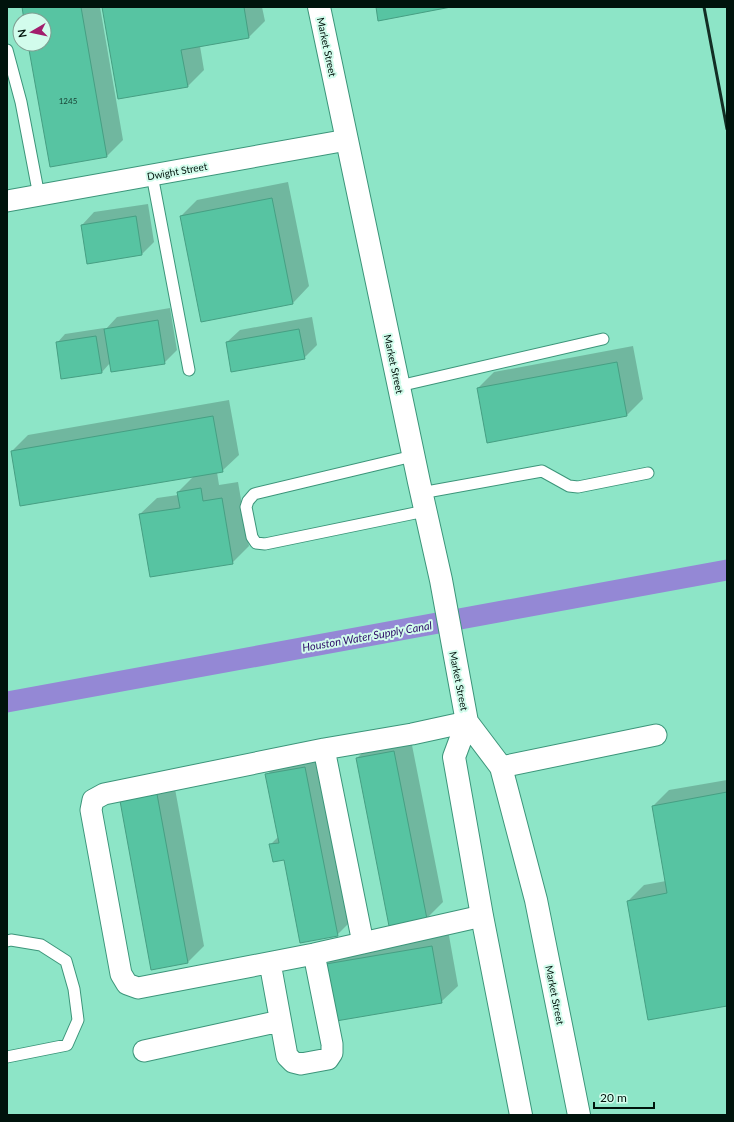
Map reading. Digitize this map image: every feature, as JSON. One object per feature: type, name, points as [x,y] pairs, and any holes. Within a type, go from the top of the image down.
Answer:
[{"type":"main road","name":"Market Street","points":[[319,7],[440,580],[467,722],[501,767],[536,900],[579,1115]]},
{"type":"main road","name":"Market Street","points":[[467,722],[454,757],[482,916],[522,1115]]},
{"type":"street","name":"Dwight Street","points":[[7,201],[347,140]]},
{"type":"street","points":[[467,722],[104,794],[93,800],[91,810],[121,974],[127,984],[138,988],[314,954],[482,916]]},
{"type":"street","points":[[501,767],[656,734]]},
{"type":"street","points":[[324,750],[363,943]]},
{"type":"street","points":[[270,963],[287,1056],[293,1062],[301,1064],[328,1059],[332,1053],[332,1044],[314,954]]},
{"type":"street","points":[[144,1051],[280,1021]]},
{"type":"lane","points":[[7,50],[21,102],[39,196]]},
{"type":"lane","points":[[152,175],[189,370]]},
{"type":"lane","points":[[399,386],[603,340]]},
{"type":"lane","points":[[413,456],[254,494],[248,501],[246,507],[252,537],[256,542],[265,544],[542,471],[569,486],[578,487],[648,473]]},
{"type":"lane","points":[[7,941],[11,940],[41,945],[66,961],[74,989],[78,1020],[67,1045],[7,1057]]},
{"type":"building","points":[[22,7],[81,7],[107,157],[50,167],[29,52],[52,52],[52,12],[23,12]]},
{"type":"building","points":[[102,7],[244,7],[249,38],[181,50],[188,87],[118,99]]},
{"type":"building","points":[[376,7],[451,7],[378,21]]},
{"type":"building","points":[[272,198],[293,304],[201,322],[180,216]]},
{"type":"building","points":[[136,216],[142,255],[87,264],[81,225]]},
{"type":"building","points":[[158,320],[165,364],[111,372],[104,329]]},
{"type":"building","points":[[299,329],[305,359],[231,372],[226,342]]},
{"type":"building","points":[[96,336],[102,373],[61,379],[56,342]]},
{"type":"building","points":[[617,362],[627,416],[487,443],[477,388]]},
{"type":"building","points":[[213,416],[223,472],[20,506],[11,451]]},
{"type":"building","points":[[201,488],[203,501],[222,498],[233,564],[150,577],[139,514],[180,508],[177,492]]},
{"type":"building","points":[[394,751],[427,919],[389,926],[356,758]]},
{"type":"building","points":[[305,767],[338,936],[300,943],[284,860],[273,862],[269,844],[279,843],[265,774]]},
{"type":"building","points":[[727,792],[727,1006],[648,1020],[627,901],[667,893],[652,806]]},
{"type":"building","points":[[157,794],[188,963],[151,970],[120,801]]},
{"type":"building","points":[[432,946],[442,1003],[336,1021],[326,964]]},
{"type":"waterway","name":"Houston Water Supply Canal","points":[[7,702],[727,570]]},
{"type":"railway","points":[[704,7],[727,129]]}]
